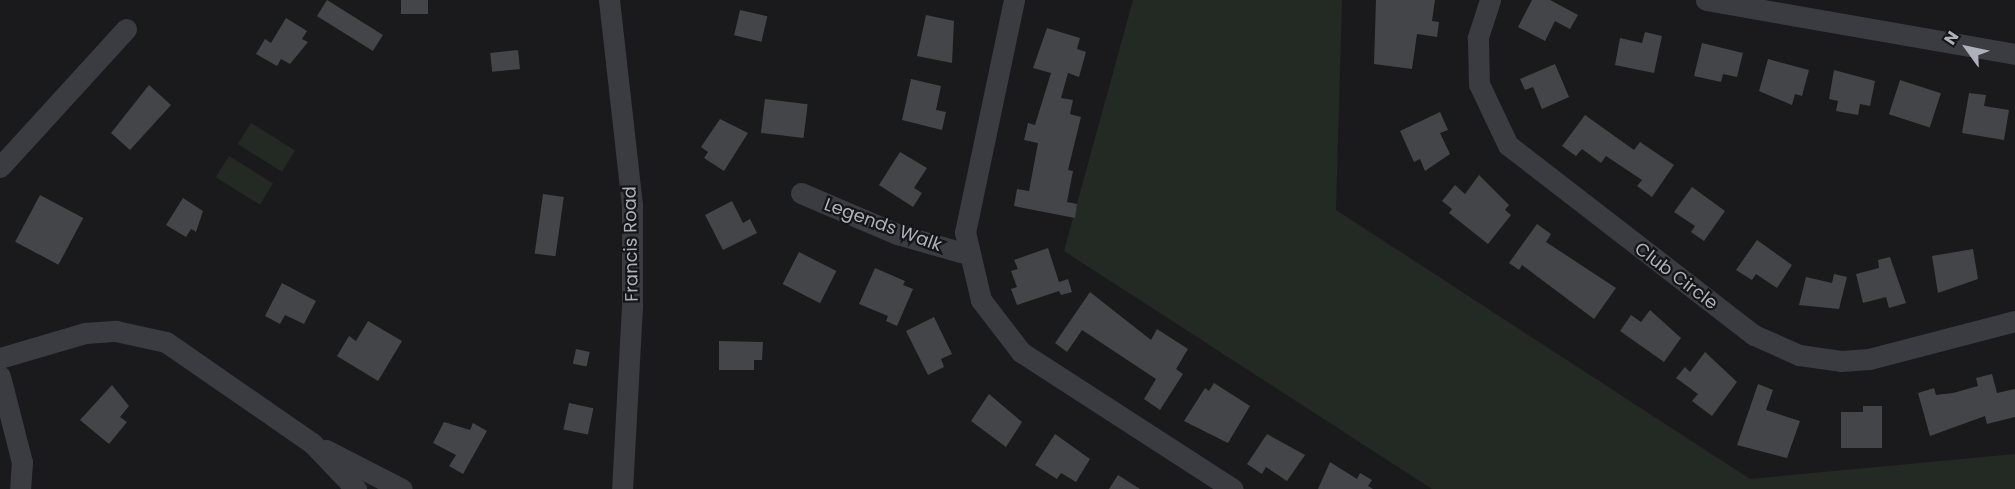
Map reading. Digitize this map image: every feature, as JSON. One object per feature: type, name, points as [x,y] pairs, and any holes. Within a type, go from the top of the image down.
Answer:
[{"type":"street","name":"Francis Road","points":[[609,0],[632,205],[632,306],[621,489]]},
{"type":"street","points":[[1014,0],[965,232],[967,254],[981,300],[1021,352],[1233,489]]},
{"type":"street","name":"Club Circle","points":[[1491,0],[1478,38],[1479,84],[1508,145],[1754,335],[1799,355],[1840,361],[1879,357],[2015,321]]},
{"type":"street","points":[[1706,0],[2015,54]]},
{"type":"street","points":[[0,167],[126,30]]},
{"type":"street","name":"Legends Walk","points":[[801,193],[897,234],[967,254]]},
{"type":"street","points":[[0,358],[85,333],[144,334],[185,352],[312,443],[402,489]]},
{"type":"street","points":[[0,376],[22,462],[20,489]]},
{"type":"street","points":[[312,443],[356,489]]},
{"type":"shaded area","points":[[1133,0],[1342,0],[1336,210],[1750,479],[2015,454],[2015,489],[1432,489],[1064,251]]},
{"type":"shaded area","points":[[251,123],[295,151],[282,172],[238,144]]},
{"type":"shaded area","points":[[229,156],[273,184],[260,205],[216,177]]},
{"type":"building","points":[[327,0],[383,35],[373,51],[317,16]]},
{"type":"building","points":[[401,0],[428,0],[428,14],[401,14]]},
{"type":"building","points":[[1376,0],[1435,0],[1432,21],[1439,22],[1437,37],[1417,34],[1412,69],[1374,64]]},
{"type":"building","points":[[1532,0],[1550,0],[1578,15],[1570,29],[1555,21],[1545,41],[1518,27]]},
{"type":"building","points":[[740,10],[767,16],[761,42],[734,35]]},
{"type":"building","points":[[926,15],[954,21],[952,63],[917,56]]},
{"type":"building","points":[[286,18],[307,31],[302,39],[308,42],[290,64],[281,59],[277,66],[256,54],[265,39],[271,43]]},
{"type":"building","points":[[1047,28],[1080,38],[1077,49],[1086,52],[1079,77],[1068,73],[1061,98],[1073,100],[1070,114],[1081,117],[1068,170],[1073,171],[1067,202],[1077,204],[1075,218],[1014,206],[1017,189],[1029,191],[1038,143],[1024,140],[1028,123],[1035,125],[1051,73],[1033,68]]},
{"type":"building","points":[[1645,32],[1662,36],[1654,73],[1615,65],[1620,38],[1642,43]]},
{"type":"building","points":[[1702,43],[1743,53],[1737,77],[1723,74],[1721,82],[1694,76]]},
{"type":"building","points":[[518,50],[520,69],[492,72],[490,53]]},
{"type":"building","points":[[1768,59],[1809,70],[1802,96],[1795,94],[1792,105],[1759,91]]},
{"type":"building","points":[[1555,64],[1569,97],[1542,109],[1533,87],[1525,90],[1520,79]]},
{"type":"building","points":[[1834,70],[1875,81],[1870,106],[1860,104],[1858,115],[1836,111],[1838,101],[1829,99]]},
{"type":"building","points":[[911,79],[941,86],[936,110],[946,112],[942,130],[902,120]]},
{"type":"building","points":[[1900,80],[1941,93],[1930,128],[1889,114]]},
{"type":"building","points":[[149,85],[171,105],[130,150],[111,133]]},
{"type":"building","points":[[1969,93],[1986,95],[1984,106],[2009,110],[2004,140],[1962,133]]},
{"type":"building","points":[[765,99],[808,104],[804,138],[761,133]]},
{"type":"building","points":[[1440,112],[1448,130],[1440,133],[1450,154],[1425,171],[1420,159],[1414,162],[1400,131]]},
{"type":"building","points":[[1585,115],[1634,150],[1640,142],[1674,165],[1652,197],[1637,186],[1642,180],[1606,156],[1601,163],[1582,149],[1576,156],[1562,146]]},
{"type":"building","points":[[720,119],[748,133],[724,171],[704,158],[708,152],[701,147]]},
{"type":"building","points":[[900,152],[927,168],[914,188],[922,193],[913,207],[879,185]]},
{"type":"building","points":[[1479,175],[1509,205],[1505,210],[1511,215],[1488,244],[1449,213],[1452,209],[1442,201],[1455,185],[1465,194]]},
{"type":"building","points":[[1692,187],[1725,211],[1704,241],[1691,232],[1695,226],[1674,212]]},
{"type":"building","points":[[543,194],[564,197],[555,256],[535,253]]},
{"type":"building","points":[[40,195],[83,218],[58,265],[15,242]]},
{"type":"building","points":[[183,198],[203,211],[196,232],[191,229],[186,237],[166,225]]},
{"type":"building","points":[[732,201],[743,223],[750,219],[757,233],[723,250],[705,215]]},
{"type":"building","points":[[1537,224],[1551,234],[1546,242],[1616,288],[1594,319],[1522,265],[1519,270],[1509,263]]},
{"type":"building","points":[[1757,240],[1792,265],[1777,288],[1756,274],[1752,280],[1736,270]]},
{"type":"building","points":[[1048,248],[1059,282],[1068,279],[1072,292],[1061,295],[1059,291],[1017,305],[1011,289],[1017,287],[1011,271],[1018,269],[1014,260]]},
{"type":"building","points":[[1973,249],[1978,279],[1938,293],[1932,256]]},
{"type":"building","points":[[799,252],[836,271],[820,303],[783,284]]},
{"type":"building","points":[[1890,257],[1906,303],[1889,308],[1886,297],[1863,303],[1856,274],[1879,268],[1878,260]]},
{"type":"building","points":[[875,268],[905,281],[903,285],[913,289],[897,326],[886,321],[888,316],[859,304]]},
{"type":"building","points":[[1834,274],[1847,277],[1839,309],[1799,305],[1806,277],[1832,283]]},
{"type":"building","points":[[282,283],[316,301],[304,324],[285,315],[280,324],[265,316]]},
{"type":"building","points":[[1090,292],[1151,340],[1157,329],[1188,349],[1176,369],[1183,374],[1160,410],[1144,399],[1156,379],[1082,330],[1067,352],[1055,343]]},
{"type":"building","points":[[1650,310],[1681,338],[1664,362],[1620,331],[1631,315],[1641,322]]},
{"type":"building","points":[[934,317],[952,354],[941,359],[944,367],[928,375],[906,331]]},
{"type":"building","points":[[368,321],[402,341],[378,381],[337,356],[349,336],[356,341]]},
{"type":"building","points":[[719,341],[763,342],[762,360],[754,360],[754,370],[719,370]]},
{"type":"building","points":[[576,349],[590,352],[587,367],[573,364]]},
{"type":"building","points":[[1705,352],[1737,382],[1712,416],[1692,401],[1698,394],[1676,378],[1685,367],[1690,372]]},
{"type":"building","points":[[1992,374],[1997,393],[2015,389],[2015,417],[1987,424],[1985,416],[1930,436],[1918,393],[1934,388],[1936,395],[1953,393],[1978,386],[1976,378]]},
{"type":"building","points":[[1214,383],[1250,406],[1228,443],[1184,421],[1205,388],[1209,391]]},
{"type":"building","points":[[1758,384],[1773,390],[1766,410],[1800,421],[1787,458],[1737,445]]},
{"type":"building","points":[[112,385],[129,406],[120,417],[127,422],[109,444],[80,420]]},
{"type":"building","points":[[989,394],[1022,422],[1006,447],[971,421]]},
{"type":"building","points":[[569,403],[593,408],[588,435],[563,429]]},
{"type":"building","points":[[1863,406],[1882,406],[1882,448],[1841,448],[1841,412],[1863,412]]},
{"type":"building","points":[[444,422],[470,430],[473,423],[487,431],[463,474],[449,466],[456,455],[433,443]]},
{"type":"building","points":[[1055,434],[1090,459],[1076,482],[1061,473],[1057,479],[1035,465]]},
{"type":"building","points":[[1267,434],[1305,455],[1287,481],[1266,467],[1262,474],[1247,464]]},
{"type":"building","points":[[1330,462],[1357,479],[1360,473],[1372,480],[1368,486],[1373,489],[1318,489]]},
{"type":"building","points":[[1118,475],[1140,489],[1109,489]]}]
